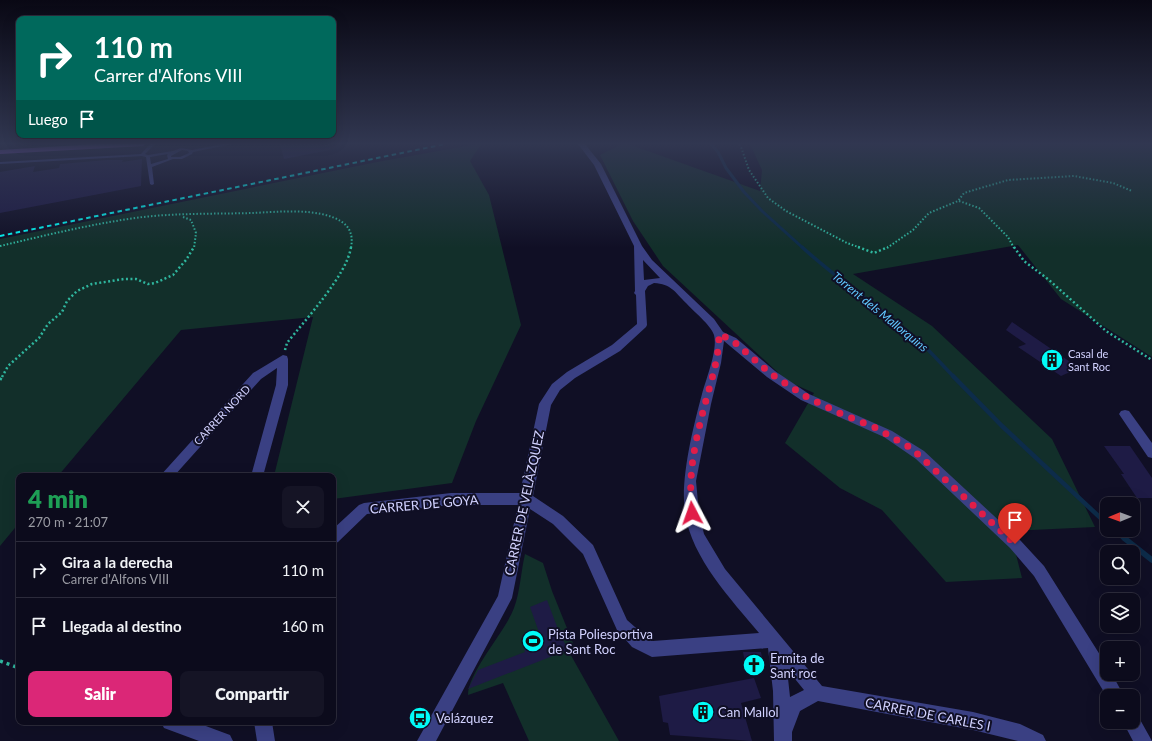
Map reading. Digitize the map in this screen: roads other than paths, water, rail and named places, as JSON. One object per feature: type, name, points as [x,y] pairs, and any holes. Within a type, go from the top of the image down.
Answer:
[{"type":"street","points":[[605,179],[638,246],[649,262],[689,299],[710,321],[719,334],[732,340],[771,374],[795,390],[821,405],[888,434],[920,455],[1015,544],[1039,571],[1112,689]]},
{"type":"street","name":"CARRER DE VELÀZQUEZ","points":[[426,741],[505,598],[545,404],[556,387],[571,375],[616,348],[642,326],[639,293],[638,246]]},
{"type":"street","points":[[639,293],[647,281],[655,280],[669,282]]},
{"type":"street","points":[[719,334],[717,358],[705,404],[690,481],[692,513],[698,536],[720,574],[817,693],[793,705],[783,738]]},
{"type":"street","name":"CARRER NORD","points":[[169,473],[257,376],[283,359],[282,385],[258,473]]},
{"type":"street","points":[[1125,414],[1152,453]]},
{"type":"street","name":"CARRER DE GOYA","points":[[336,535],[364,509],[451,499],[526,499]]},
{"type":"street","points":[[526,499],[558,520],[588,550],[622,625],[638,641],[652,649],[774,640]]},
{"type":"street","points":[[774,640],[783,696],[783,738]]},
{"type":"street","name":"CARRER DE CARLES I","points":[[817,693],[973,721],[1020,733],[1037,741]]},
{"type":"street","points":[[179,725],[224,741]]},
{"type":"street","points":[[263,725],[266,741]]},
{"type":"street","points":[[1136,729],[1143,741]]},
{"type":"lane","points":[[151,179],[152,184]]},
{"type":"waterway","name":"Torrent dels Mallorquins","points":[[734,179],[762,211],[803,248]]},
{"type":"waterway","name":"Torrent dels Mallorquins","points":[[802,247],[831,272],[920,342],[954,377]]},
{"type":"waterway","name":"Torrent dels Mallorquins","points":[[953,376],[1002,426],[1100,517]]},
{"type":"waterway","name":"Torrent dels Mallorquins","points":[[1124,538],[1152,560]]},
{"type":"railway","points":[[0,236],[278,179]]},
{"type":"place","name":"Casal de Sant Roc","points":[[1052,360]]},
{"type":"place","name":"Pista Poliesportiva de Sant Roc","points":[[533,641]]},
{"type":"place","name":"Ermita de Sant roc","points":[[754,665]]},
{"type":"place","name":"Can Mallol","points":[[703,712]]},
{"type":"place","name":"Velázquez","points":[[420,718]]}]
